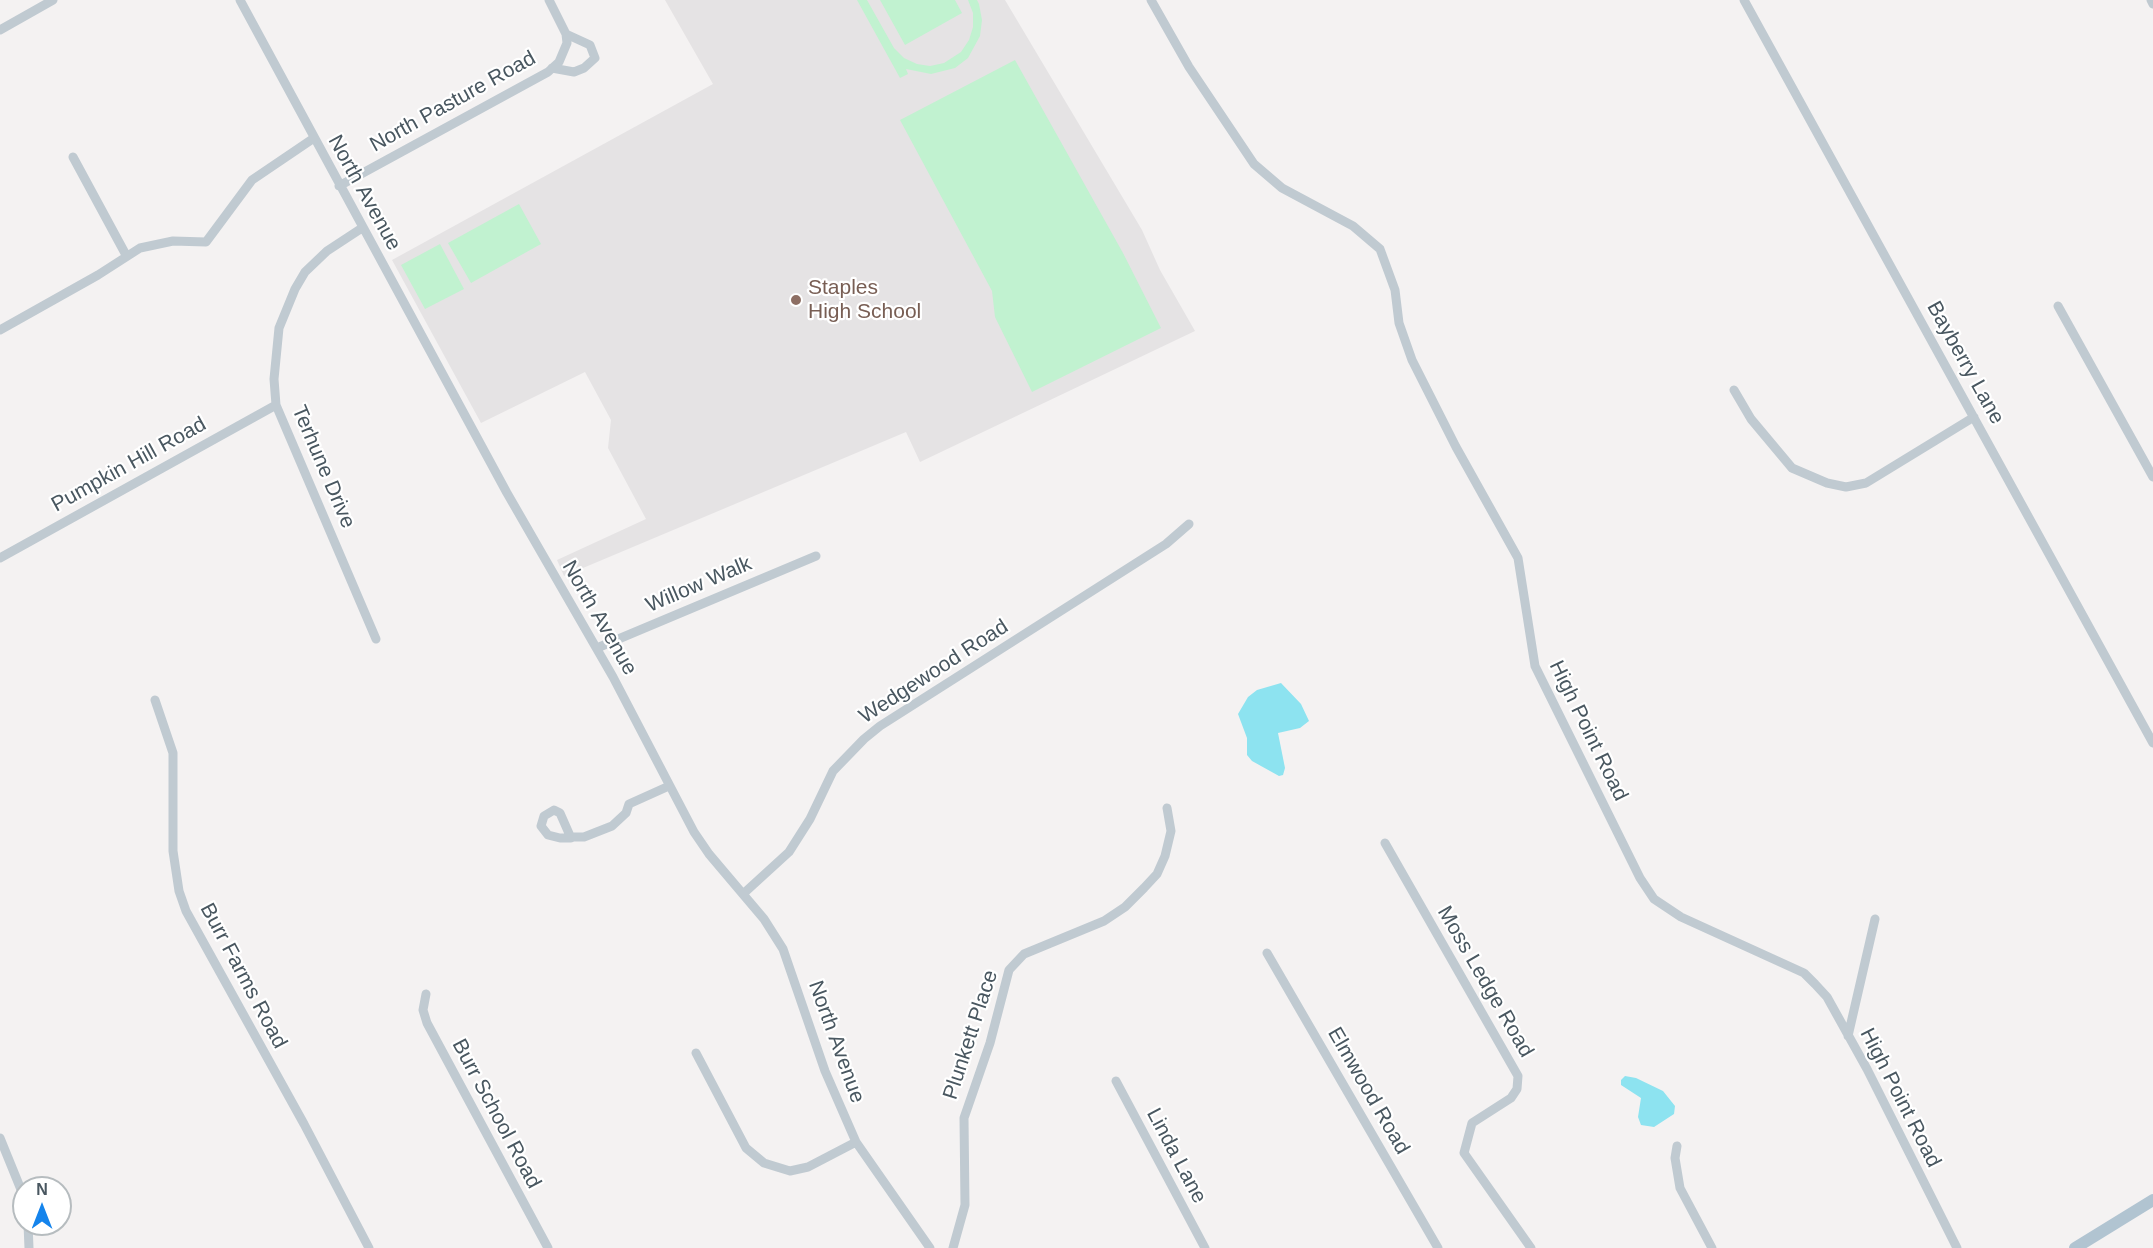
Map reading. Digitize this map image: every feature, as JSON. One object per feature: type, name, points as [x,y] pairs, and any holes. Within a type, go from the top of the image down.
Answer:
[{"type":"main road","points":[[2075,1248],[2153,1200]]},
{"type":"street","points":[[0,30],[53,0]]},
{"type":"street","name":"North Avenue","points":[[240,0],[362,228],[560,587],[597,648],[669,786],[709,854],[764,919],[783,949],[825,1071],[856,1142],[930,1248]]},
{"type":"street","points":[[549,0],[566,34]]},
{"type":"street","name":"High Point Road","points":[[1151,0],[1189,67],[1254,164],[1282,188],[1353,226],[1380,249],[1395,290],[1399,323],[1412,360],[1520,564],[1535,666],[1640,878],[1654,899],[1682,917],[1804,973],[1827,997],[1957,1248]]},
{"type":"street","name":"Bayberry Lane","points":[[1744,0],[2153,743]]},
{"type":"street","name":"North Pasture Road","points":[[339,186],[552,68],[564,52],[566,34],[590,45],[595,58],[584,68],[574,72],[552,68]]},
{"type":"street","points":[[0,330],[98,275],[126,255],[154,243],[206,242],[252,180],[314,138]]},
{"type":"street","points":[[73,157],[126,255]]},
{"type":"street","name":"Terhune Drive","points":[[362,228],[327,251],[305,272],[285,308],[274,359],[276,405],[376,639]]},
{"type":"street","points":[[2058,306],[2153,477]]},
{"type":"street","points":[[1734,390],[1751,418],[1792,468],[1827,483],[1846,487],[1866,483],[1974,417]]},
{"type":"street","name":"Pumpkin Hill Road","points":[[0,558],[276,405]]},
{"type":"street","name":"Wedgewood Road","points":[[743,894],[789,852],[810,819],[833,771],[864,739],[880,726],[1166,544],[1190,524]]},
{"type":"street","name":"Willow Walk","points":[[597,648],[816,556]]},
{"type":"street","name":"Burr Farms Road","points":[[155,700],[173,753],[173,851],[179,891],[186,911],[304,1124],[369,1248]]},
{"type":"street","points":[[571,838],[584,837],[612,826],[626,813],[629,804],[669,786]]},
{"type":"street","name":"Plunkett Place","points":[[954,1248],[965,1205],[964,1118],[990,1043],[1009,970],[1024,954],[1104,921],[1125,907],[1144,888],[1157,874],[1165,856],[1171,831],[1167,808]]},
{"type":"street","name":"Moss Ledge Road","points":[[1385,843],[1518,1076],[1516,1089],[1511,1098],[1472,1123],[1464,1153],[1531,1248]]},
{"type":"street","points":[[1848,1036],[1875,919]]},
{"type":"street","name":"Elmwood Road","points":[[1267,953],[1438,1248]]},
{"type":"street","name":"Burr School Road","points":[[426,994],[423,1010],[427,1023],[548,1248]]},
{"type":"street","points":[[696,1053],[746,1148],[764,1163],[790,1171],[808,1167],[856,1142]]},
{"type":"street","name":"Linda Lane","points":[[1116,1081],[1205,1248]]},
{"type":"street","points":[[0,1138],[15,1176]]},
{"type":"street","points":[[1677,1146],[1675,1158],[1680,1188],[1712,1248]]},
{"type":"shaded area","name":"Staples High School","points":[[665,0],[1005,0],[1142,230],[1160,270],[1195,331],[920,462],[906,432],[564,576],[557,560],[646,519],[608,448],[611,420],[585,372],[481,423],[392,260],[713,84]]},
{"type":"green space","points":[[857,0],[867,0],[894,48],[904,58],[917,64],[930,66],[944,63],[961,52],[969,40],[973,27],[973,13],[968,0],[977,0],[979,4],[982,20],[980,36],[968,58],[955,68],[931,74],[906,69],[908,74],[900,78]]},
{"type":"green space","points":[[880,0],[955,0],[962,13],[905,45]]},
{"type":"green space","points":[[1015,60],[1123,253],[1161,328],[1032,392],[995,317],[992,291],[900,120]]},
{"type":"green space","points":[[519,204],[541,244],[471,283],[448,243]]},
{"type":"green space","points":[[440,244],[464,289],[425,309],[401,265]]},
{"type":"water","points":[[1281,683],[1301,704],[1309,721],[1300,728],[1278,733],[1285,768],[1283,775],[1279,776],[1252,761],[1247,755],[1247,738],[1238,714],[1248,697],[1257,690]]},
{"type":"water","points":[[1625,1076],[1636,1078],[1663,1091],[1675,1106],[1674,1114],[1654,1127],[1641,1125],[1638,1117],[1641,1098],[1621,1085],[1621,1080]]},
{"type":"place","name":"Staples High School","points":[[796,300]]}]
